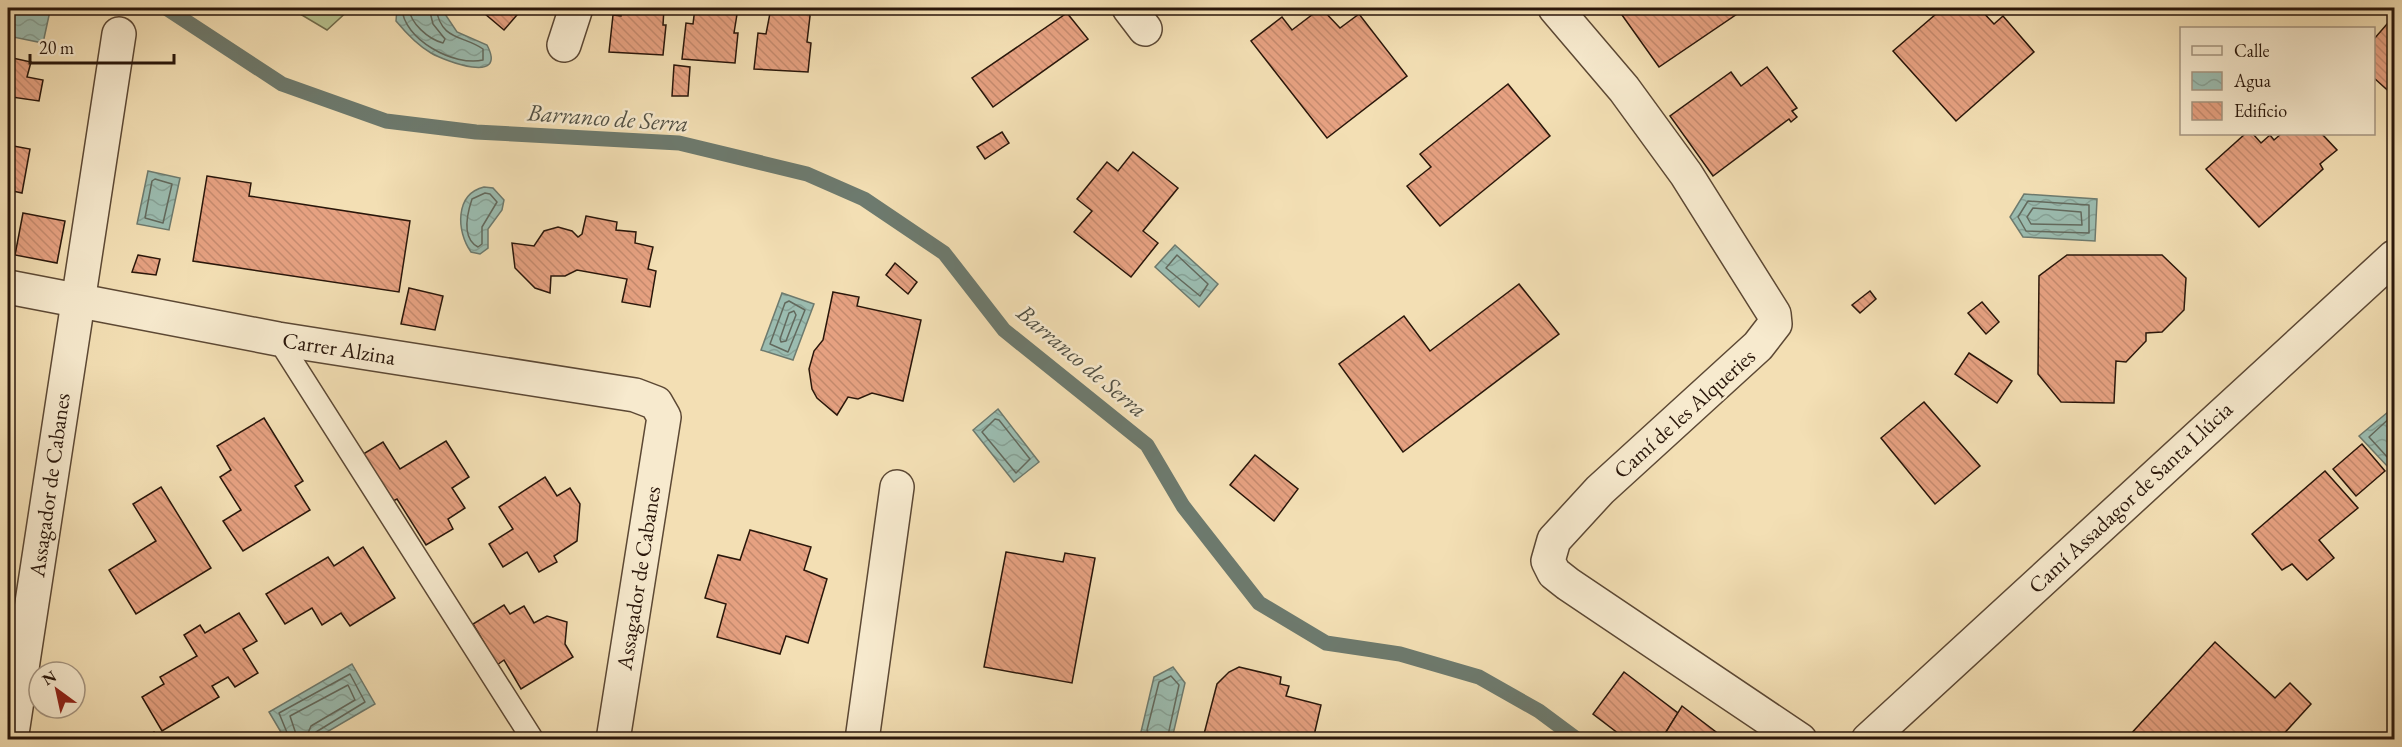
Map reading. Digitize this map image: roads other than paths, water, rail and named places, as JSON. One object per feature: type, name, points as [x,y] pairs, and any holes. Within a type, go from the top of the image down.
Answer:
[{"type":"street","points":[[564,45],[576,8]]},
{"type":"street","name":"Camí de les Alqueries","points":[[1555,8],[1624,89],[1686,174],[1774,314],[1775,324],[1758,346],[1600,490],[1554,540],[1548,561],[1554,573],[1568,584],[1800,740]]},
{"type":"street","name":"Assagador de Cabanes","points":[[11,740],[119,34]]},
{"type":"street","name":"Camí Assadagor de Santa Llúcia","points":[[1868,740],[2394,257]]},
{"type":"street","name":"Carrer Alzina","points":[[8,287],[278,339],[635,395],[656,403],[664,417]]},
{"type":"street","name":"Assagador de Cabanes","points":[[613,740],[664,417]]},
{"type":"street","points":[[862,740],[897,487]]},
{"type":"lane","points":[[278,339],[533,740]]},
{"type":"water","points":[[8,8],[50,11],[43,43],[8,36]]},
{"type":"water","points":[[397,8],[441,8],[457,32],[487,45],[491,57],[489,64],[482,67],[460,65],[431,53],[396,21]]},
{"type":"water","points":[[148,171],[180,178],[169,230],[137,224]]},
{"type":"water","points":[[484,187],[493,188],[504,200],[502,210],[488,229],[488,248],[480,254],[471,252],[466,243],[461,214],[468,197]]},
{"type":"water","points":[[2024,194],[2097,199],[2095,241],[2023,237],[2010,217]]},
{"type":"water","points":[[1175,245],[1218,284],[1199,307],[1155,267]]},
{"type":"water","points":[[782,293],[814,304],[793,360],[761,350]]},
{"type":"water","points":[[2394,407],[2394,464],[2389,468],[2359,436]]},
{"type":"water","points":[[998,409],[1039,462],[1014,482],[973,430]]},
{"type":"water","points":[[352,664],[375,704],[315,739],[285,739],[269,712]]},
{"type":"water","points":[[1173,667],[1185,683],[1172,739],[1140,736],[1154,677]]},
{"type":"waterway","name":"Barranco de Serra","points":[[166,8],[282,84],[386,121],[476,132],[679,143],[807,174],[864,199],[944,253],[1004,330],[1147,445],[1183,506],[1259,603],[1326,643],[1400,654],[1479,677],[1539,711],[1578,740]]}]
